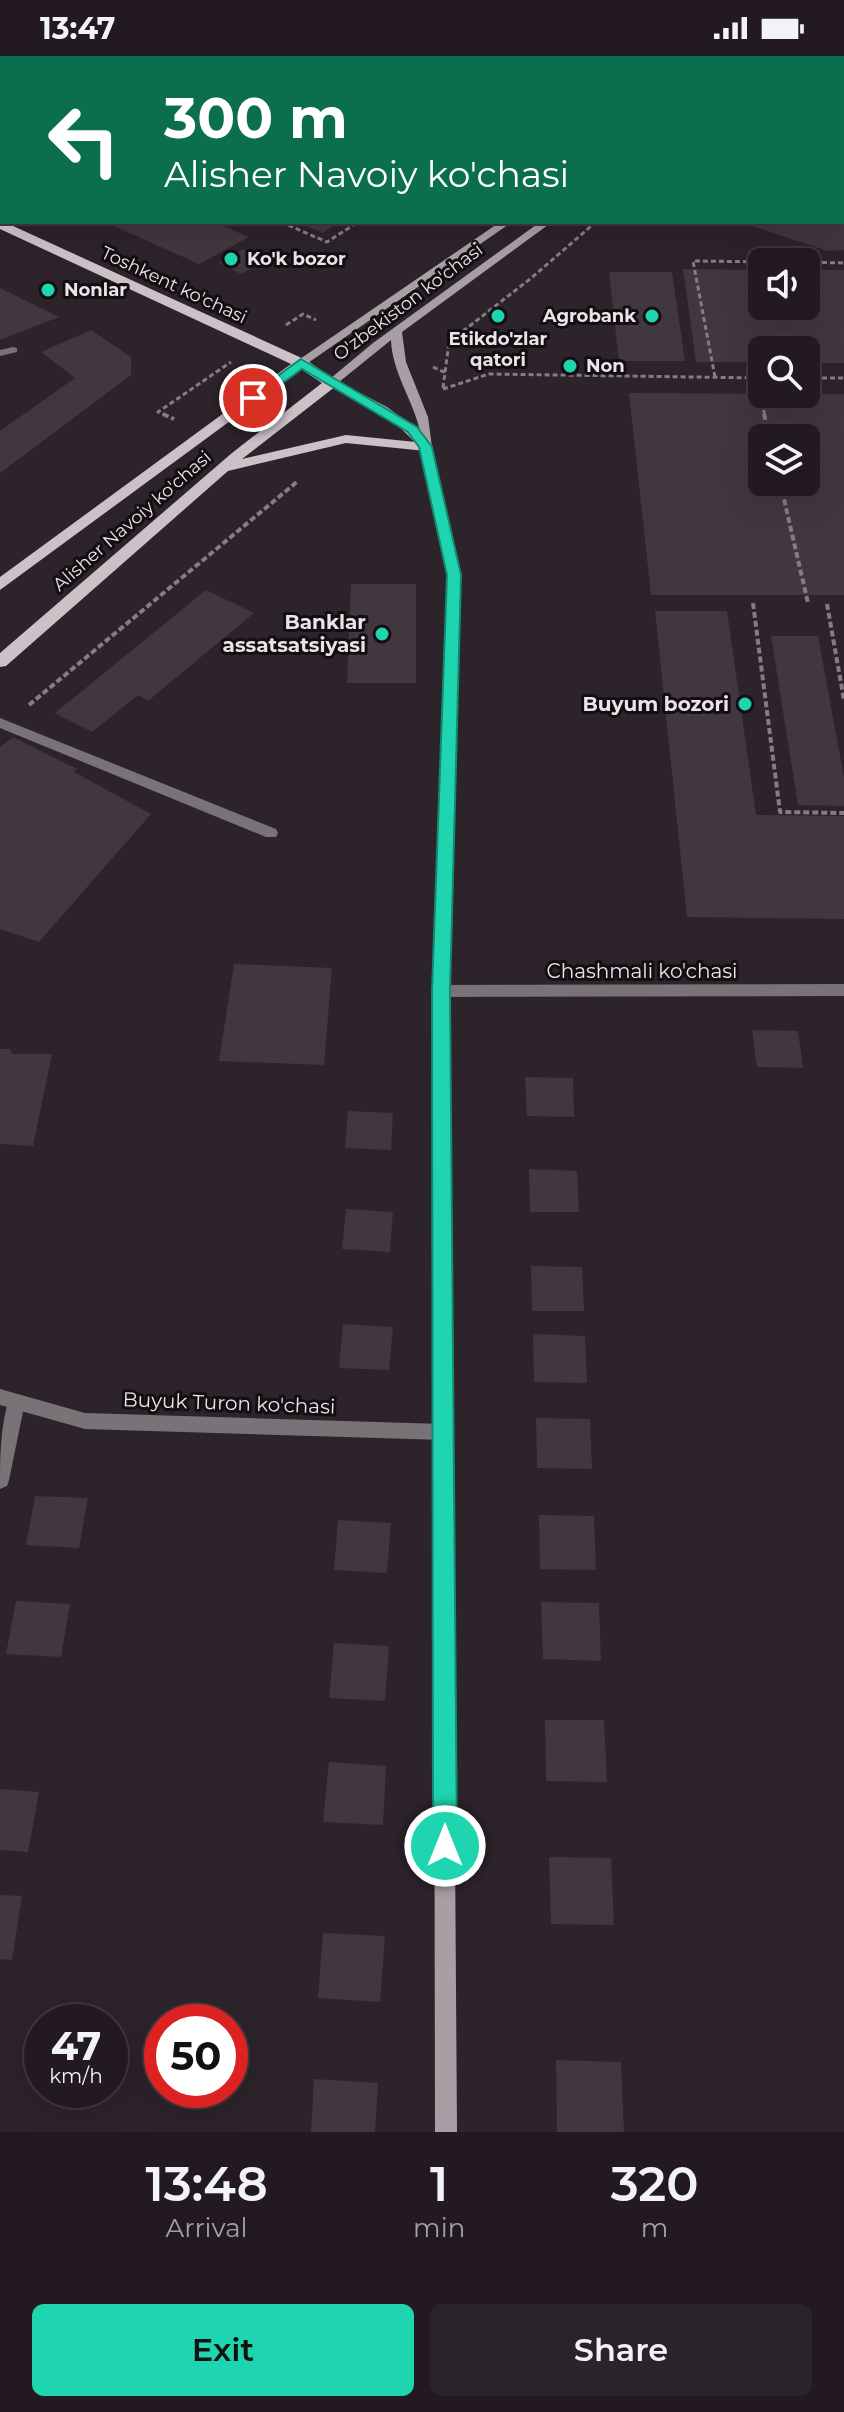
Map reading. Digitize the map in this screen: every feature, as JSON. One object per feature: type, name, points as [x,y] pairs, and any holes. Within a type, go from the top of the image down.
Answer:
[{"type":"main road","name":"Toshkent ko'chasi","points":[[0,224],[301,363],[331,383]]},
{"type":"main road","name":"O'zbekiston ko'chasi","points":[[301,363],[504,224]]},
{"type":"main road","name":"O'zbekiston ko'chasi","points":[[331,383],[396,331],[544,224]]},
{"type":"main road","points":[[396,331],[395,352],[428,429],[426,447],[454,575],[441,991],[446,2132]]},
{"type":"main road","name":"Alisher Navoiy ko'chasi","points":[[0,585],[301,363]]},
{"type":"main road","name":"Alisher Navoiy ko'chasi","points":[[0,662],[224,468],[331,383]]},
{"type":"main road","points":[[331,383],[400,420],[413,430],[426,447]]},
{"type":"main road","points":[[224,468],[346,439],[426,447]]},
{"type":"street","points":[[0,353],[13,350]]},
{"type":"street","points":[[2,724],[271,833]]},
{"type":"street","name":"Chashmali ko'chasi","points":[[441,991],[844,990]]},
{"type":"street","name":"Buyuk Turon ko'chasi","points":[[0,1480],[8,1399],[85,1421],[443,1432]]},
{"type":"path","points":[[286,224],[327,242],[355,224]]},
{"type":"path","points":[[594,224],[449,342],[443,389],[489,374],[748,378]]},
{"type":"path","points":[[715,377],[693,261],[748,262]]},
{"type":"path","points":[[820,262],[844,263]]},
{"type":"path","points":[[820,378],[844,378]]},
{"type":"path","points":[[2,724],[302,477]]},
{"type":"path","points":[[783,496],[808,603]]},
{"type":"path","points":[[753,603],[780,812],[844,813]]},
{"type":"path","points":[[827,604],[844,700]]},
{"type":"building","points":[[109,224],[219,224],[249,237],[199,264]]},
{"type":"building","points":[[301,224],[336,224],[323,233]]},
{"type":"building","points":[[746,224],[844,224],[844,250],[828,251]]},
{"type":"building","points":[[243,249],[265,260],[241,274],[219,263]]},
{"type":"building","points":[[683,269],[748,270],[748,320],[820,320],[820,270],[844,270],[844,363],[820,363],[820,336],[748,336],[748,362],[696,362]]},
{"type":"building","name":"Agrobank","points":[[609,272],[672,272],[685,361],[619,361]]},
{"type":"building","points":[[0,288],[59,317],[0,340]]},
{"type":"building","points":[[91,330],[131,357],[131,375],[0,473],[0,431],[75,378],[41,352]]},
{"type":"building","points":[[629,393],[748,394],[748,408],[820,408],[820,394],[844,394],[844,595],[651,595]]},
{"type":"building","name":"Banklar assatsatsiyasi","points":[[351,584],[416,584],[416,683],[347,683]]},
{"type":"building","points":[[206,590],[254,613],[148,701],[138,695],[92,732],[55,713]]},
{"type":"building","points":[[655,611],[727,611],[756,815],[844,816],[844,919],[687,917]]},
{"type":"building","points":[[771,636],[818,636],[844,777],[844,806],[798,805]]},
{"type":"building","points":[[13,737],[77,769],[74,772],[151,814],[39,942],[0,929],[0,747]]},
{"type":"building","points":[[234,964],[332,968],[324,1065],[219,1061]]},
{"type":"building","points":[[752,1030],[798,1031],[803,1068],[757,1067]]},
{"type":"building","points":[[0,1049],[10,1049],[12,1054],[52,1054],[33,1146],[0,1144]]},
{"type":"building","points":[[525,1077],[573,1078],[574,1117],[527,1116]]},
{"type":"building","points":[[348,1111],[393,1113],[391,1150],[345,1148]]},
{"type":"building","points":[[529,1169],[577,1171],[579,1212],[530,1212]]},
{"type":"building","points":[[346,1209],[393,1212],[390,1252],[342,1249]]},
{"type":"building","points":[[531,1266],[582,1267],[584,1311],[532,1311]]},
{"type":"building","points":[[343,1324],[393,1327],[389,1370],[339,1368]]},
{"type":"building","points":[[533,1334],[585,1336],[587,1383],[534,1382]]},
{"type":"building","points":[[536,1418],[590,1419],[592,1469],[537,1468]]},
{"type":"building","points":[[35,1496],[88,1498],[79,1548],[26,1545]]},
{"type":"building","points":[[539,1515],[594,1516],[596,1570],[540,1569]]},
{"type":"building","points":[[338,1520],[391,1523],[387,1573],[334,1570]]},
{"type":"building","points":[[16,1601],[70,1604],[61,1657],[6,1654]]},
{"type":"building","points":[[541,1602],[599,1603],[601,1661],[543,1659]]},
{"type":"building","points":[[334,1643],[389,1646],[385,1701],[329,1698]]},
{"type":"building","points":[[545,1720],[604,1720],[607,1782],[546,1781]]},
{"type":"building","points":[[329,1762],[386,1766],[383,1825],[323,1822]]},
{"type":"building","points":[[0,1789],[39,1792],[28,1852],[0,1850]]},
{"type":"building","points":[[549,1857],[611,1858],[614,1925],[551,1924]]},
{"type":"building","points":[[0,1895],[22,1896],[12,1960],[0,1959]]},
{"type":"building","points":[[323,1933],[385,1936],[380,2002],[318,1998]]},
{"type":"building","points":[[556,2060],[621,2062],[624,2132],[557,2132]]},
{"type":"building","points":[[314,2079],[378,2083],[375,2132],[311,2132]]},
{"type":"place","name":"Ko'k bozor","points":[[231,259]]},
{"type":"place","name":"Nonlar","points":[[48,290]]},
{"type":"place","name":"Etikdo'zlar qatori","points":[[498,316]]},
{"type":"place","name":"Agrobank","points":[[652,316]]},
{"type":"place","name":"Non","points":[[570,366]]},
{"type":"place","name":"Banklar assatsatsiyasi","points":[[382,634]]},
{"type":"place","name":"Buyum bozori","points":[[745,704]]},
{"type":"route","points":[[253,398],[301,363],[413,430],[426,447],[454,575],[441,991],[445,1846]]}]
